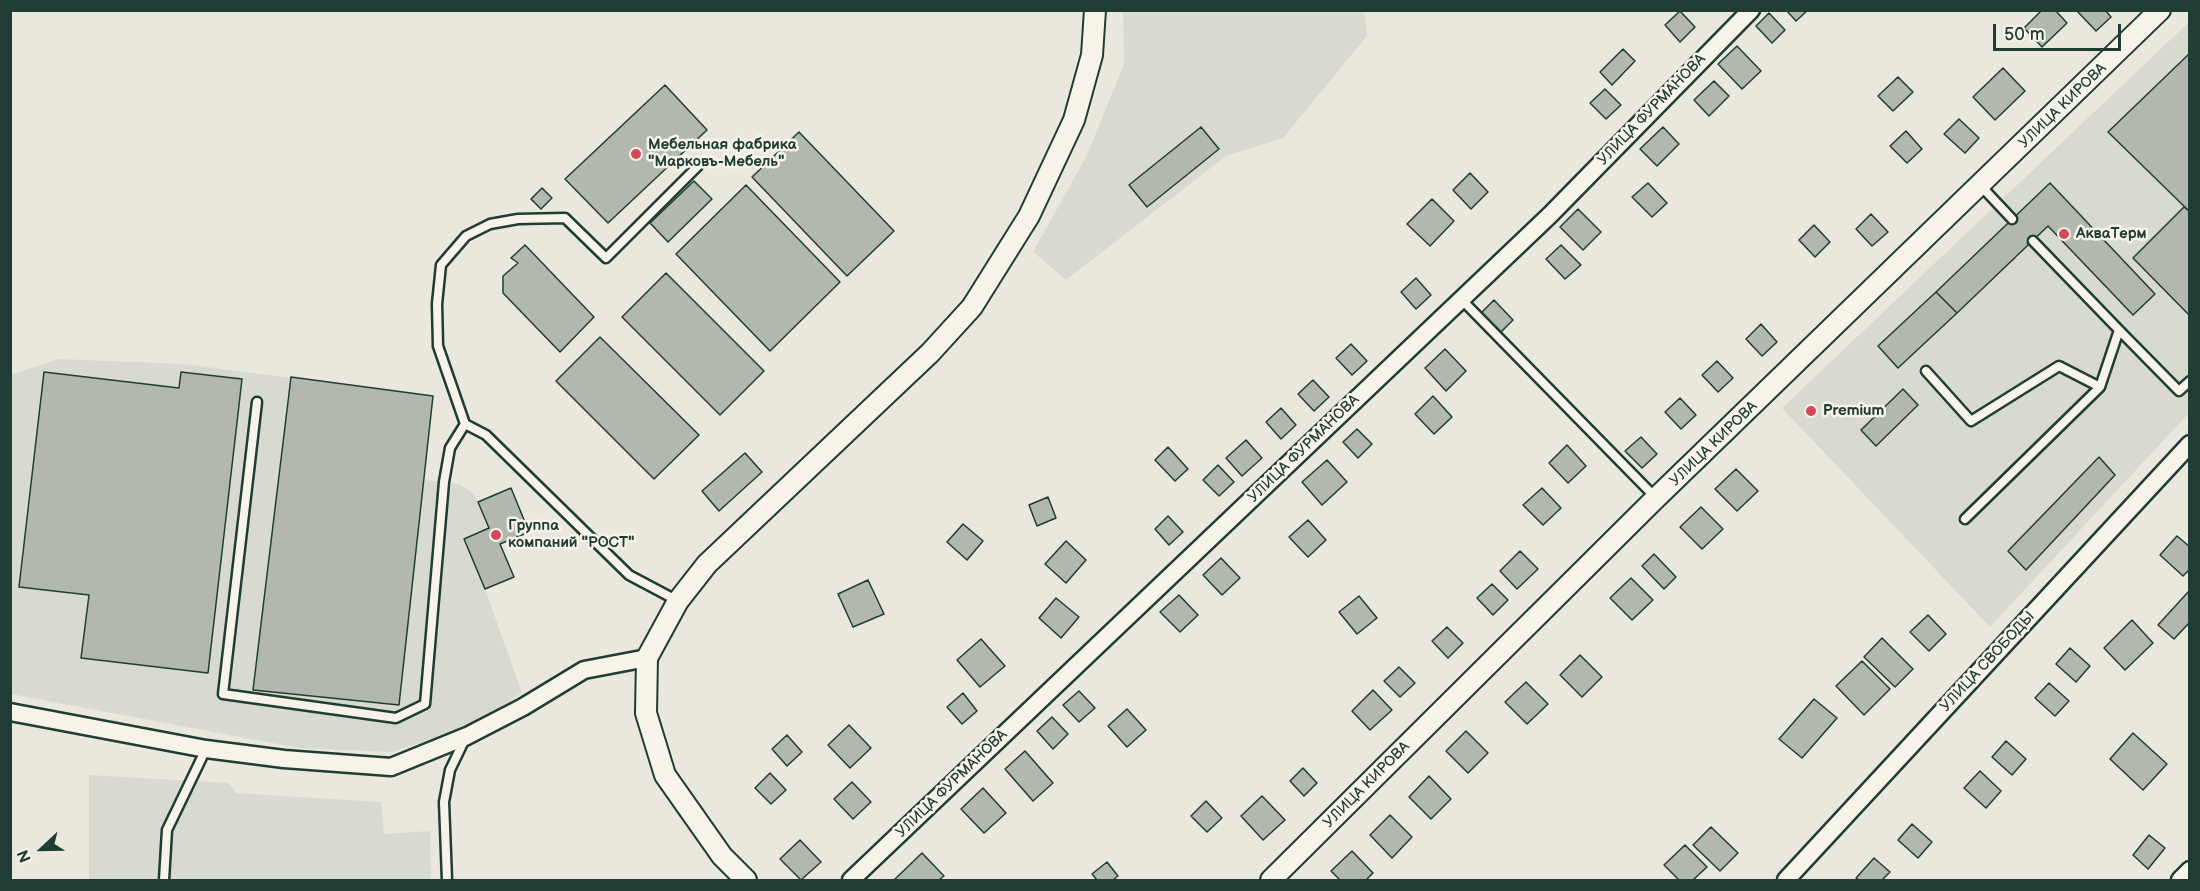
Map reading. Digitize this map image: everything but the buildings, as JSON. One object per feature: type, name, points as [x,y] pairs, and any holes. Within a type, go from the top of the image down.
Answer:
[{"type":"street","points":[[746,880],[722,856],[665,775],[646,712],[647,658],[678,601],[707,564],[922,361],[972,307],[1029,216],[1074,120],[1092,55],[1095,10]]},
{"type":"street","name":"УЛИЦА ФУРМАНОВА","points":[[851,880],[1550,215],[1751,10]]},
{"type":"street","name":"УЛИЦА КИРОВА","points":[[1271,880],[1656,498],[1981,186],[2160,10]]},
{"type":"street","name":"УЛИЦА СВОБОДЫ","points":[[1786,880],[2190,444]]},
{"type":"street","points":[[10,712],[206,749],[284,759],[391,766],[467,736],[524,707],[584,670],[647,658]]},
{"type":"street","points":[[2181,880],[2190,870]]},
{"type":"lane","points":[[678,601],[629,575],[486,435],[465,424],[438,346],[437,303],[441,265],[465,236],[490,224],[518,219],[565,218],[606,258],[698,166]]},
{"type":"lane","points":[[1981,186],[2012,219]]},
{"type":"lane","points":[[2033,241],[2179,392],[2190,381]]},
{"type":"lane","points":[[1462,300],[1656,498]]},
{"type":"lane","points":[[1965,519],[2100,387],[2119,330]]},
{"type":"lane","points":[[1926,371],[1971,421],[2059,366],[2100,387]]},
{"type":"lane","points":[[257,402],[223,694],[396,718],[425,704],[444,482],[450,448],[465,424]]},
{"type":"lane","points":[[447,880],[444,802],[450,770],[467,736]]},
{"type":"lane","points":[[165,880],[167,830],[206,749]]},
{"type":"shaded area","points":[[1123,11],[1364,11],[1367,36],[1283,138],[1226,156],[1066,280],[1033,252],[1087,155],[1124,64]]},
{"type":"shaded area","points":[[2189,22],[2189,413],[1990,627],[1782,408]]},
{"type":"shaded area","points":[[59,359],[184,364],[433,396],[424,480],[460,484],[474,495],[478,502],[489,528],[464,539],[485,589],[522,693],[454,732],[392,752],[299,748],[11,694],[10,375]]},
{"type":"shaded area","points":[[89,775],[229,783],[236,793],[381,802],[384,834],[430,831],[431,880],[89,880]]},
{"type":"place","name":"Мебельная фабрика \"Марковъ-Мебель\"","points":[[636,154]]},
{"type":"place","name":"АкваТерм","points":[[2064,234]]},
{"type":"place","name":"Premium","points":[[1811,411]]},
{"type":"place","name":"Группа компаний \"РОСТ\"","points":[[496,535]]}]
